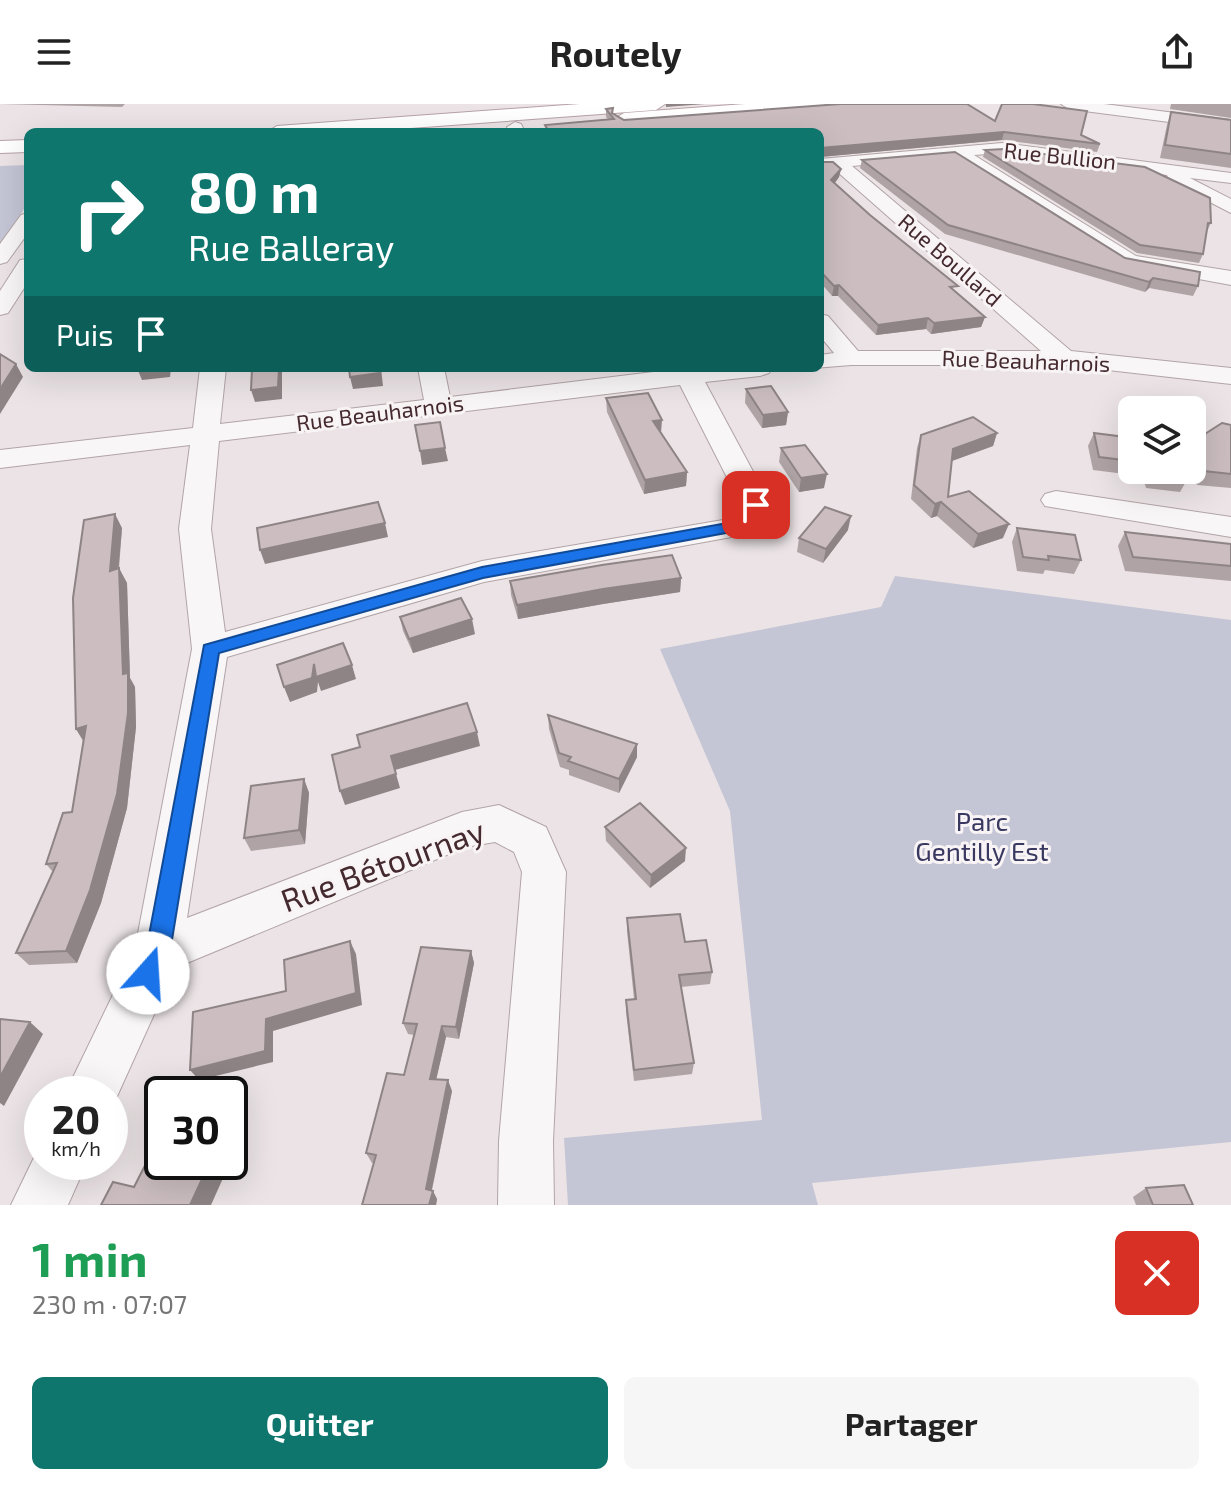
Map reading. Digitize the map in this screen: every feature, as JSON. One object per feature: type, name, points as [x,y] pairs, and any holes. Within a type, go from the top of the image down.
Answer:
[{"type":"main road","points":[[331,128],[656,104]]},
{"type":"main road","points":[[539,128],[817,104]]},
{"type":"main road","points":[[0,147],[24,146]]},
{"type":"main road","points":[[0,161],[24,160]]},
{"type":"street","points":[[1069,104],[1231,125]]},
{"type":"street","name":"Rue Bullion","points":[[828,163],[1002,148],[1231,178]]},
{"type":"street","points":[[957,152],[1130,261],[1231,278]]},
{"type":"street","name":"Rue Boullard","points":[[828,163],[1064,358]]},
{"type":"street","name":"Rue Bullion","points":[[1156,167],[1231,207]]},
{"type":"street","points":[[0,258],[24,225]]},
{"type":"street","points":[[0,308],[24,271]]},
{"type":"street","points":[[824,326],[851,358]]},
{"type":"street","name":"Rue Beauharnois","points":[[824,361],[851,358],[1064,358],[1231,376]]},
{"type":"street","points":[[99,1076],[158,952],[210,649],[195,529],[213,372]]},
{"type":"street","points":[[432,372],[438,405]]},
{"type":"street","name":"Rue Beauharnois","points":[[0,459],[438,405],[645,374],[719,372]]},
{"type":"street","points":[[210,649],[482,572],[737,527],[754,518],[756,505],[688,375]]},
{"type":"street","points":[[1056,500],[1231,527]]},
{"type":"street","name":"Rue Bétournay","points":[[158,952],[462,830],[499,823],[531,840],[544,872],[526,1141],[526,1205]]},
{"type":"street","points":[[39,1205],[51,1180]]},
{"type":"green space","points":[[24,165],[24,209],[0,245],[0,166]]},
{"type":"green space","name":"Parc Gentilly Est","points":[[895,576],[1231,620],[1231,1142],[812,1183],[818,1205],[568,1205],[564,1138],[762,1120],[730,811],[660,649],[881,607]]},
{"type":"building","points":[[840,104],[967,104],[995,121],[1002,104],[1033,104],[1087,111],[1081,135],[1100,144],[1004,132],[824,148],[824,128],[547,128],[545,125],[614,119],[606,109],[613,108],[612,113],[624,120]]},
{"type":"building","points":[[1171,112],[1231,120],[1231,154],[1165,145]]},
{"type":"building","points":[[1004,149],[1145,167],[1210,198],[1211,223],[1208,223],[1203,254],[1140,245],[985,150]]},
{"type":"building","points":[[955,152],[1125,258],[1200,272],[1198,286],[1153,278],[1149,282],[948,225],[862,160]]},
{"type":"building","points":[[824,162],[833,162],[841,169],[831,180],[958,286],[950,287],[985,317],[934,323],[928,318],[878,325],[839,285],[834,286],[824,275]]},
{"type":"building","points":[[0,354],[16,364],[0,389]]},
{"type":"building","points":[[252,372],[279,372],[278,387],[251,390]]},
{"type":"building","points":[[349,372],[380,372],[380,373],[350,377]]},
{"type":"building","points":[[771,386],[788,412],[763,415],[746,389]]},
{"type":"building","points":[[648,393],[662,420],[653,421],[687,472],[645,480],[606,398]]},
{"type":"building","points":[[973,417],[997,433],[953,449],[948,497],[969,491],[1009,524],[978,534],[941,502],[935,504],[914,485],[921,435]]},
{"type":"building","points":[[440,422],[445,448],[420,451],[415,425]]},
{"type":"building","points":[[1222,423],[1231,425],[1231,474],[1206,471],[1206,433]]},
{"type":"building","points":[[1094,433],[1118,436],[1118,459],[1099,457]]},
{"type":"building","points":[[805,445],[827,474],[801,478],[781,448]]},
{"type":"building","points":[[378,502],[385,523],[260,550],[257,528]]},
{"type":"building","points":[[825,507],[851,516],[826,549],[799,538]]},
{"type":"building","points":[[115,514],[110,571],[119,568],[123,674],[128,673],[128,713],[117,794],[90,890],[66,951],[16,953],[57,863],[46,864],[63,813],[72,812],[86,726],[76,729],[73,598],[84,520]]},
{"type":"building","points":[[1017,528],[1075,535],[1081,560],[1023,557]]},
{"type":"building","points":[[1125,532],[1231,544],[1231,566],[1133,557]]},
{"type":"building","points":[[672,555],[681,578],[517,605],[510,581],[602,565]]},
{"type":"building","points":[[461,598],[472,619],[409,639],[400,617]]},
{"type":"building","points":[[343,643],[352,665],[316,677],[314,664],[312,678],[284,687],[277,665]]},
{"type":"building","points":[[467,703],[477,732],[391,756],[396,774],[340,791],[332,755],[360,747],[357,735]]},
{"type":"building","points":[[548,715],[637,744],[619,779],[568,761],[571,757],[559,753]]},
{"type":"building","points":[[304,779],[299,830],[244,838],[251,786]]},
{"type":"building","points":[[640,803],[686,848],[651,875],[605,827]]},
{"type":"building","points":[[680,914],[685,942],[706,940],[712,972],[679,975],[694,1063],[634,1070],[626,1000],[636,999],[627,918]]},
{"type":"building","points":[[350,941],[356,993],[266,1019],[265,1051],[190,1070],[193,1012],[286,991],[284,960]]},
{"type":"building","points":[[421,947],[471,951],[456,1027],[442,1026],[430,1079],[448,1080],[426,1189],[433,1191],[429,1205],[362,1205],[376,1155],[366,1153],[387,1073],[404,1075],[417,1024],[403,1023]]},
{"type":"building","points":[[0,1019],[30,1022],[0,1077]]},
{"type":"building","points":[[144,1167],[144,1180],[202,1180],[190,1205],[101,1205],[113,1182],[134,1187]]},
{"type":"building","points":[[1184,1185],[1193,1205],[1153,1205],[1146,1188]]},
{"type":"route","points":[[148,973],[158,952],[210,649],[482,572],[737,527],[754,518],[756,505]]}]
